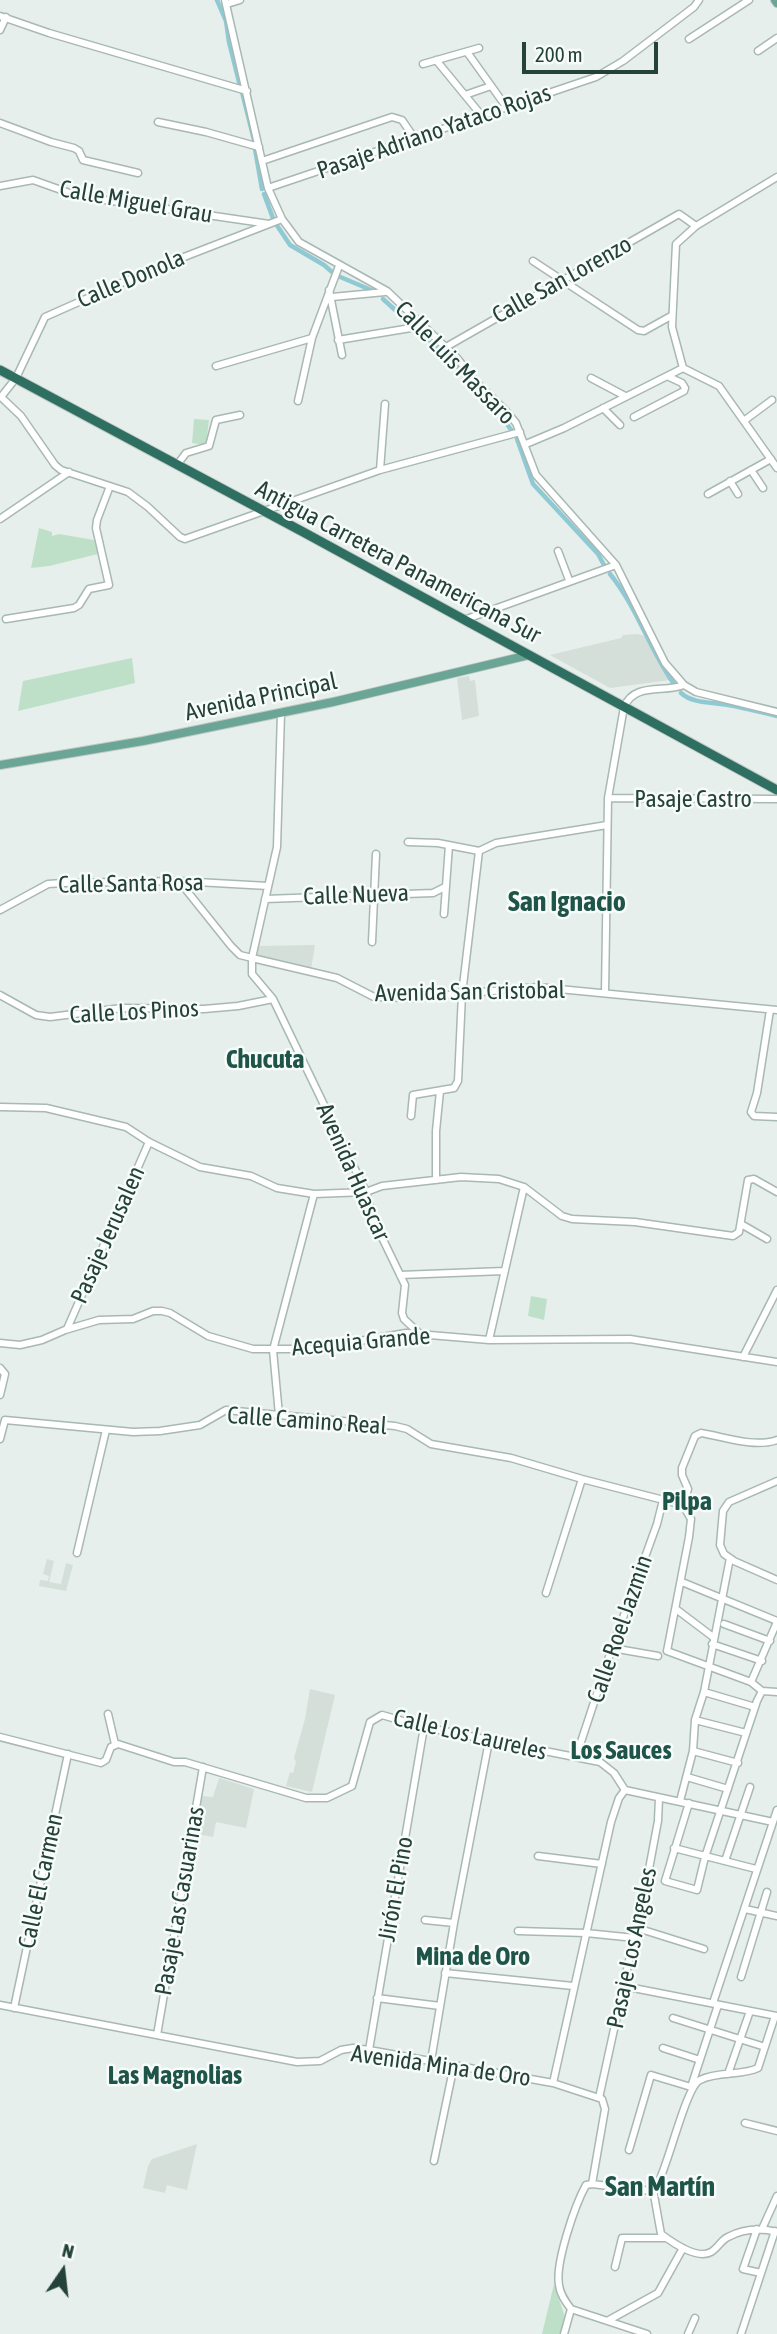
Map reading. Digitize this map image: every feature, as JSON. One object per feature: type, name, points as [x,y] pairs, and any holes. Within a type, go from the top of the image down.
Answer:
[{"type":"highway","name":"Antigua Carretera Panamericana Sur","points":[[0,370],[777,790]]},
{"type":"main road","name":"Avenida Principal","points":[[0,765],[144,741],[281,713],[529,655]]},
{"type":"street","points":[[226,2],[240,0]]},
{"type":"street","name":"Pasaje Adriano Yataco Rojas","points":[[268,188],[507,108],[609,70],[694,7],[699,0]]},
{"type":"street","points":[[689,39],[748,0]]},
{"type":"street","name":"Calle Luis Massaro","points":[[226,2],[268,188],[282,219],[299,242],[387,292],[446,347],[505,410],[516,423],[526,443],[536,475],[616,565],[666,663],[684,685]]},
{"type":"street","points":[[0,30],[3,17],[247,91]]},
{"type":"street","points":[[758,51],[777,38]]},
{"type":"street","points":[[423,64],[479,48]]},
{"type":"street","points":[[467,52],[507,108]]},
{"type":"street","points":[[436,60],[482,116]]},
{"type":"street","points":[[465,95],[491,86]]},
{"type":"street","points":[[262,161],[396,117],[402,120],[415,139]]},
{"type":"street","points":[[158,122],[259,147]]},
{"type":"street","points":[[0,123],[74,148],[79,151],[83,160],[138,173]]},
{"type":"street","points":[[777,177],[696,226],[676,244],[671,316],[671,327],[683,368],[719,386],[777,468]]},
{"type":"street","name":"Calle Miguel Grau","points":[[0,186],[33,180],[78,197],[272,225]]},
{"type":"street","name":"Calle San Lorenzo","points":[[446,347],[679,214],[696,226]]},
{"type":"street","name":"Calle Donola","points":[[0,397],[16,378],[41,322],[50,314],[153,269],[282,219]]},
{"type":"street","points":[[533,261],[641,331],[671,316]]},
{"type":"street","points":[[298,401],[312,338],[339,266]]},
{"type":"street","points":[[329,290],[342,355]]},
{"type":"street","points":[[332,298],[387,292]]},
{"type":"street","points":[[338,340],[424,326]]},
{"type":"street","points":[[216,366],[312,338]]},
{"type":"street","points":[[526,443],[564,428],[683,368]]},
{"type":"street","points":[[635,417],[684,391],[682,383],[667,376]]},
{"type":"street","points":[[591,378],[625,396]]},
{"type":"street","points":[[0,397],[21,416],[55,464],[69,472],[128,492],[184,539],[380,470],[520,432]]},
{"type":"street","points":[[745,420],[772,400]]},
{"type":"street","points":[[380,470],[385,404]]},
{"type":"street","points":[[603,408],[620,425]]},
{"type":"street","points":[[177,465],[186,453],[209,446],[216,420],[240,415]]},
{"type":"street","points":[[708,494],[771,458]]},
{"type":"street","points":[[751,470],[763,488]]},
{"type":"street","points":[[0,519],[69,472]]},
{"type":"street","points":[[730,481],[737,494]]},
{"type":"street","points":[[6,619],[77,607],[89,589],[108,585],[96,528],[110,486]]},
{"type":"street","points":[[558,551],[569,580]]},
{"type":"street","points":[[464,620],[616,565]]},
{"type":"street","points":[[605,993],[608,798],[624,707],[628,699],[639,691],[674,689],[684,685],[702,694],[777,712]]},
{"type":"street","points":[[179,881],[231,946],[240,955],[252,958],[278,836],[281,713]]},
{"type":"street","name":"Pasaje Castro","points":[[608,798],[777,799]]},
{"type":"street","points":[[408,842],[449,845],[479,851],[496,843],[607,825]]},
{"type":"street","points":[[444,914],[449,845]]},
{"type":"street","points":[[411,1116],[413,1095],[454,1088],[458,1081],[462,994],[479,851]]},
{"type":"street","points":[[372,942],[376,854]]},
{"type":"street","name":"Calle Santa Rosa","points":[[0,910],[48,884],[179,881],[268,886]]},
{"type":"street","name":"Calle Nueva","points":[[265,899],[433,893],[445,887]]},
{"type":"street","name":"Avenida San Cristobal","points":[[252,958],[337,978],[368,996],[412,998],[538,988],[774,1010]]},
{"type":"street","name":"Avenida Huascar","points":[[252,958],[252,974],[273,999],[366,1192],[374,1221],[405,1285],[402,1313],[404,1319],[419,1334]]},
{"type":"street","name":"Calle Los Pinos","points":[[0,995],[36,1015],[50,1017],[122,1008],[204,1009],[273,999]]},
{"type":"street","points":[[774,1010],[751,1112],[754,1116],[777,1117]]},
{"type":"street","points":[[436,1180],[436,1131],[440,1091]]},
{"type":"street","points":[[0,1107],[46,1108],[126,1127],[149,1142],[200,1167],[251,1176],[278,1188],[314,1194],[366,1192],[382,1186],[461,1177],[499,1179],[524,1187],[562,1216],[572,1219],[635,1222],[715,1234],[737,1234],[747,1182],[754,1179],[777,1192]]},
{"type":"street","name":"Pasaje Jerusalen","points":[[67,1329],[149,1142]]},
{"type":"street","points":[[489,1340],[524,1187]]},
{"type":"street","points":[[279,1415],[272,1350],[314,1194]]},
{"type":"street","points":[[741,1224],[766,1239]]},
{"type":"street","points":[[400,1275],[504,1271]]},
{"type":"street","points":[[743,1357],[777,1290]]},
{"type":"street","name":"Acequia Grande","points":[[0,1343],[20,1345],[99,1320],[133,1319],[153,1311],[162,1311],[208,1336],[241,1347],[272,1350],[313,1349],[406,1333],[489,1340],[630,1339],[777,1363]]},
{"type":"street","points":[[0,1368],[5,1374],[0,1395]]},
{"type":"street","name":"Calle Camino Real","points":[[3,1417],[106,1430],[160,1432],[200,1425],[226,1410],[395,1426],[407,1429],[431,1444],[512,1458],[683,1505]]},
{"type":"street","points":[[0,1439],[3,1417]]},
{"type":"street","points":[[77,1553],[106,1430]]},
{"type":"street","points":[[777,1440],[755,1443],[701,1433],[695,1436],[682,1468],[688,1489],[683,1505],[691,1519],[682,1582],[667,1651],[751,1682],[762,1691],[777,1692]]},
{"type":"street","points":[[546,1594],[582,1479]]},
{"type":"street","points":[[777,1480],[729,1502],[725,1507],[720,1545],[724,1554],[730,1558],[777,1580]]},
{"type":"street","name":"Calle Roel Jazmin","points":[[576,1758],[663,1500]]},
{"type":"street","points":[[680,1801],[694,1751],[695,1720],[704,1692],[730,1558]]},
{"type":"street","points":[[682,1582],[755,1611],[777,1623],[751,1682]]},
{"type":"street","points":[[676,1609],[713,1641],[762,1661]]},
{"type":"street","points":[[724,1624],[770,1641]]},
{"type":"street","points":[[612,1648],[658,1656]]},
{"type":"street","points":[[689,1803],[665,1881],[697,1890],[705,1857],[762,1691]]},
{"type":"street","points":[[704,1692],[755,1707]]},
{"type":"street","points":[[0,1737],[101,1763],[106,1760],[114,1745],[107,1714]]},
{"type":"street","name":"Calle Los Laureles","points":[[114,1745],[174,1762],[185,1762],[306,1798],[320,1799],[352,1786],[369,1726],[374,1718],[382,1715],[425,1727],[604,1764],[614,1773],[625,1790]]},
{"type":"street","points":[[695,1720],[746,1733]]},
{"type":"street","name":"Jirón El Pino","points":[[369,2050],[425,1727]]},
{"type":"street","points":[[431,2061],[489,1741]]},
{"type":"street","points":[[694,1751],[738,1763]]},
{"type":"street","name":"Calle El Carmen","points":[[14,2008],[68,1754]]},
{"type":"street","name":"Pasaje Las Casuarinas","points":[[158,2035],[203,1767]]},
{"type":"street","points":[[687,1777],[729,1789]]},
{"type":"street","points":[[725,1861],[750,1787]]},
{"type":"street","points":[[625,1790],[773,1822]]},
{"type":"street","name":"Avenida Mina de Oro","points":[[553,2083],[611,1822],[619,1798],[625,1790]]},
{"type":"street","name":"Pasaje Los Angeles","points":[[592,2183],[605,2109],[602,2100],[658,1821],[659,1798]]},
{"type":"street","points":[[741,2334],[776,2232],[759,2229],[729,2236],[716,2249],[704,2255],[683,2248],[666,2238],[659,2228],[653,2194],[673,2146],[710,2031],[756,1869],[777,1810]]},
{"type":"street","points":[[674,1848],[756,1869]]},
{"type":"street","points":[[538,1856],[602,1864]]},
{"type":"street","points":[[741,1977],[767,1892]]},
{"type":"street","points":[[745,1909],[777,1916]]},
{"type":"street","points":[[425,1920],[454,1923]]},
{"type":"street","points":[[637,1928],[704,1949]]},
{"type":"street","points":[[518,1931],[635,1938]]},
{"type":"street","points":[[445,1973],[573,1986]]},
{"type":"street","points":[[623,1986],[776,2016],[756,2070],[700,2080],[691,2087]]},
{"type":"street","points":[[377,1998],[440,2006]]},
{"type":"street","name":"Avenida Mina de Oro","points":[[0,2005],[296,2062],[320,2061],[341,2050],[353,2048],[369,2050],[553,2083],[602,2100]]},
{"type":"street","points":[[728,2074],[750,2011]]},
{"type":"street","points":[[674,2018],[765,2047]]},
{"type":"street","points":[[663,2048],[700,2060]]},
{"type":"street","points":[[434,2161],[454,2065]]},
{"type":"street","points":[[629,2150],[651,2075],[691,2087]]},
{"type":"street","points":[[745,2123],[777,2131]]},
{"type":"street","points":[[648,2334],[571,2309],[564,2300],[558,2278],[572,2218],[586,2186],[592,2183],[642,2189],[653,2194]]},
{"type":"street","points":[[761,2273],[743,2269],[759,2229],[777,2196]]},
{"type":"street","points":[[615,2267],[622,2238],[666,2238]]},
{"type":"street","points":[[609,2320],[658,2293],[683,2248]]},
{"type":"street","points":[[564,2334],[571,2309]]},
{"type":"street","points":[[688,2334],[695,2318]]},
{"type":"shaded area","points":[[623,635],[644,636],[670,680],[610,688],[550,655],[621,638]]},
{"type":"shaded area","points":[[469,676],[470,681],[475,680],[479,716],[462,720],[457,678]]},
{"type":"shaded area","points":[[315,945],[311,969],[257,958],[256,955],[258,946]]},
{"type":"shaded area","points":[[47,1559],[54,1561],[49,1582],[61,1584],[66,1563],[73,1565],[66,1591],[39,1586],[40,1580],[48,1581],[49,1576],[43,1574]]},
{"type":"shaded area","points":[[310,1689],[335,1695],[312,1792],[286,1786],[296,1762],[294,1758]]},
{"type":"shaded area","points":[[219,1778],[254,1789],[246,1828],[216,1822],[213,1837],[197,1834],[197,1831],[193,1830],[200,1796],[213,1797]]},
{"type":"shaded area","points":[[197,2144],[187,2190],[167,2185],[165,2193],[143,2188],[152,2159]]},
{"type":"green space","points":[[194,419],[209,420],[206,445],[192,443]]},
{"type":"green space","points":[[39,528],[52,532],[52,536],[59,534],[94,540],[98,554],[31,568]]},
{"type":"green space","points":[[132,658],[135,683],[18,711],[23,681]]},
{"type":"green space","points":[[531,1296],[547,1299],[544,1320],[528,1316]]},
{"type":"green space","points":[[554,2284],[566,2320],[562,2334],[542,2334]]},
{"type":"waterway","points":[[217,0],[226,21],[240,86]]},
{"type":"waterway","points":[[242,92],[254,140]]},
{"type":"waterway","points":[[255,149],[262,189]]},
{"type":"waterway","points":[[264,194],[274,221]]},
{"type":"waterway","points":[[276,224],[290,245],[332,272]]},
{"type":"waterway","points":[[338,276],[371,290]]},
{"type":"waterway","points":[[383,299],[414,327]]},
{"type":"waterway","points":[[422,333],[457,366],[512,431]]},
{"type":"waterway","points":[[517,439],[533,484],[598,554],[604,565]]},
{"type":"waterway","points":[[610,574],[628,600],[674,684]]},
{"type":"waterway","points":[[681,693],[697,701],[777,716]]},
{"type":"district","name":"San Ignacio","points":[[567,902]]},
{"type":"district","name":"Chucuta","points":[[265,1060]]},
{"type":"district","name":"Pilpa","points":[[687,1502]]},
{"type":"district","name":"Los Sauces","points":[[621,1751]]},
{"type":"district","name":"Mina de Oro","points":[[473,1957]]},
{"type":"district","name":"Las Magnolias","points":[[175,2076]]},
{"type":"district","name":"San Martín","points":[[660,2187]]}]
